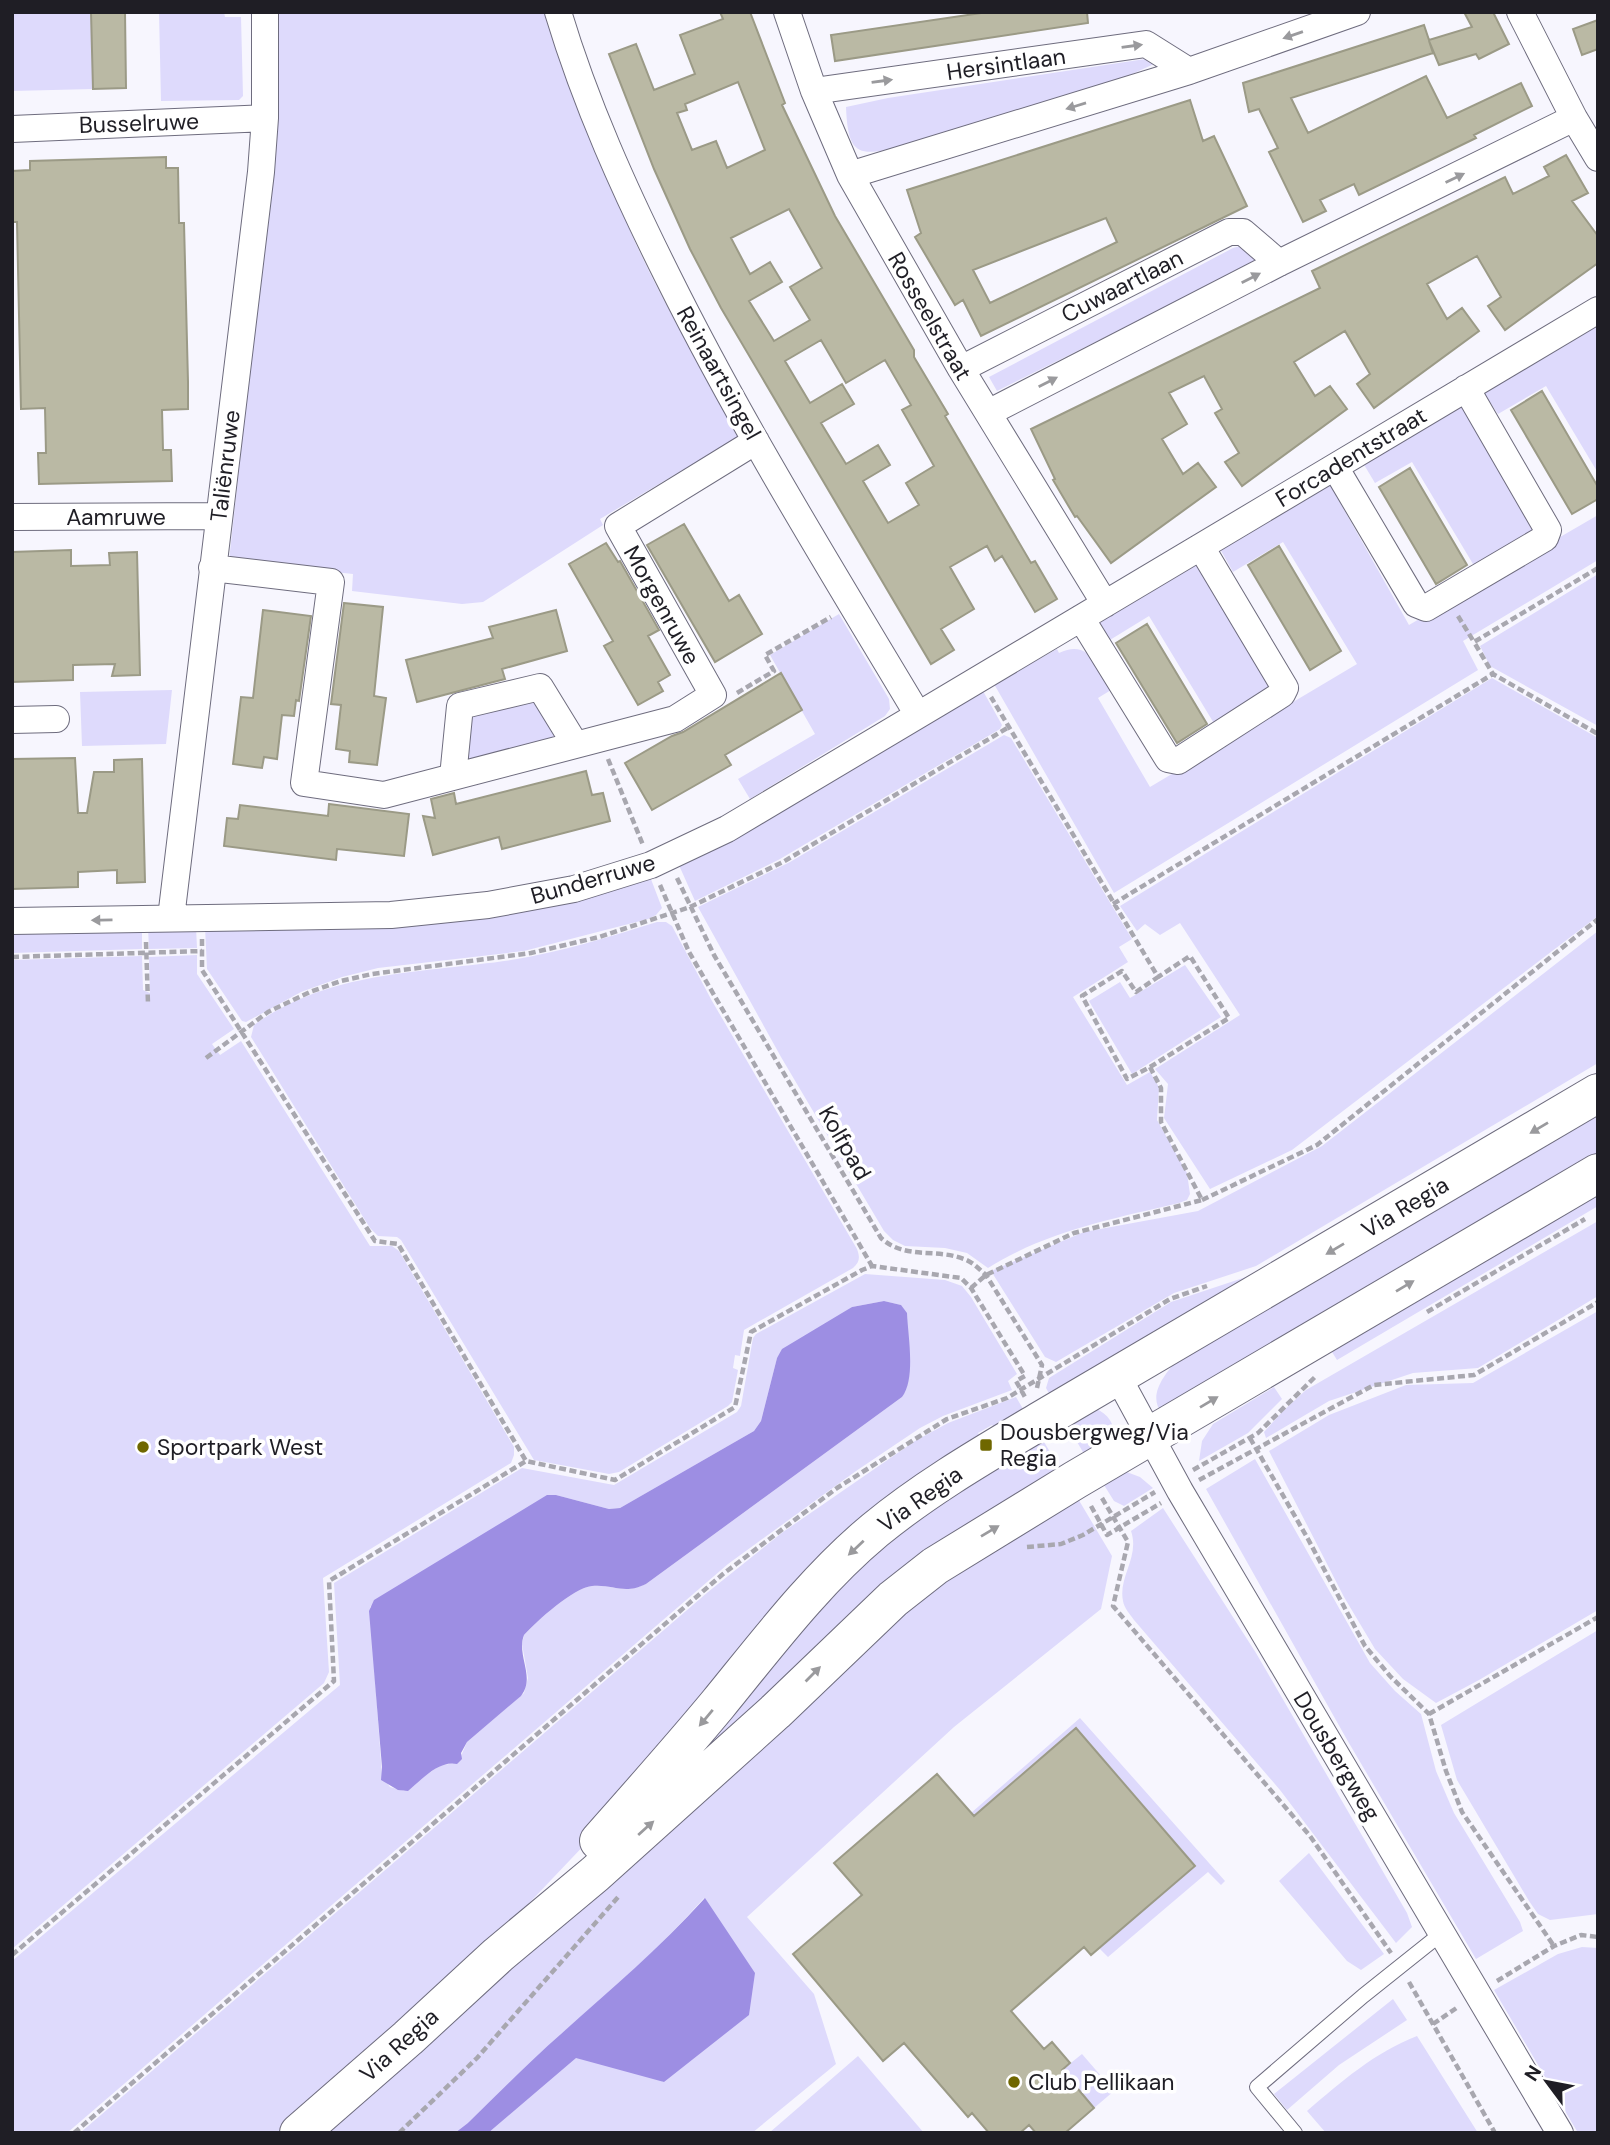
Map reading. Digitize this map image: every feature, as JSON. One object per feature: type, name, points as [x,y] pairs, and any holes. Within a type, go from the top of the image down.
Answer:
[{"type":"main road","name":"Via Regia","points":[[498,1955],[672,1759],[789,1617],[832,1570],[874,1531],[961,1469],[1598,1093]]},
{"type":"main road","name":"Via Regia","points":[[299,2133],[498,1955],[596,1874],[775,1712],[893,1599],[935,1566],[1075,1480],[1598,1173]]},
{"type":"street","name":"Taliënruwe","points":[[158,918],[212,568],[261,172],[265,118],[265,12]]},
{"type":"street","name":"Reinaartsingel","points":[[558,12],[587,99],[638,217],[695,332],[756,441],[918,715]]},
{"type":"street","name":"Rosseelstraat","points":[[787,12],[814,90],[850,175],[961,369],[1105,604]]},
{"type":"street","points":[[850,175],[1189,72],[1357,12]]},
{"type":"street","points":[[1520,12],[1574,118],[1598,158]]},
{"type":"street","name":"Hersintlaan","points":[[814,90],[1146,44],[1189,72]]},
{"type":"street","name":"Busselruwe","points":[[12,129],[265,118]]},
{"type":"street","points":[[988,413],[1279,263],[1574,118]]},
{"type":"street","name":"Cuwaartlaan","points":[[961,369],[1229,232],[1243,232],[1279,263]]},
{"type":"street","name":"Forcadentstraat","points":[[1105,604],[1598,310]]},
{"type":"street","points":[[1335,467],[1416,604],[1426,608],[1545,538],[1548,530],[1466,388]]},
{"type":"street","name":"Morgenruwe","points":[[713,695],[618,526],[756,441]]},
{"type":"street","name":"Aamruwe","points":[[12,517],[219,516]]},
{"type":"street","points":[[1081,618],[1168,759],[1178,761],[1282,694],[1285,688],[1201,547]]},
{"type":"street","points":[[212,568],[331,582],[303,783],[384,795],[675,719],[713,695]]},
{"type":"street","name":"Bunderruwe","points":[[12,921],[391,915],[488,905],[574,889],[660,861],[727,829],[1105,604]]},
{"type":"street","points":[[453,777],[460,706],[540,687],[587,742]]},
{"type":"street","points":[[12,720],[56,719]]},
{"type":"street","name":"Dousbergweg","points":[[1118,1377],[1175,1481],[1560,2133]]},
{"type":"lane","points":[[1295,2133],[1257,2087],[1441,1933]]},
{"type":"path","points":[[1598,568],[1474,642],[1493,674],[1598,733]]},
{"type":"path","points":[[713,695],[729,698],[774,671],[765,654],[852,604]]},
{"type":"path","points":[[1113,904],[1493,674]]},
{"type":"path","points":[[980,680],[1158,977]]},
{"type":"path","points":[[206,1058],[268,1012],[341,981],[372,974],[531,953],[599,937],[690,907],[783,862],[1009,727]]},
{"type":"path","points":[[587,742],[660,861],[672,914],[689,952],[872,1266]]},
{"type":"path","name":"Kolfpad","points":[[660,861],[690,907],[714,955],[881,1238],[897,1249],[964,1258],[974,1264],[986,1275],[1042,1365],[1039,1378]]},
{"type":"path","points":[[148,1004],[146,952],[158,918]]},
{"type":"path","points":[[201,918],[202,970],[375,1241],[398,1244],[526,1461]]},
{"type":"path","points":[[971,1288],[986,1275],[1074,1233],[1202,1200],[1317,1145],[1598,919]]},
{"type":"path","points":[[12,957],[202,951]]},
{"type":"path","points":[[1190,956],[1230,1017],[1127,1079],[1082,996],[1122,971],[1136,992],[1158,977],[1190,956]]},
{"type":"path","points":[[1150,1067],[1161,1088],[1161,1122],[1202,1200]]},
{"type":"path","points":[[1423,1315],[1587,1219]]},
{"type":"path","points":[[12,1955],[334,1681],[329,1581],[526,1461],[615,1480],[734,1407],[751,1332],[872,1266],[961,1278],[971,1288],[1025,1376],[1016,1381],[1040,1422]]},
{"type":"path","points":[[1255,1448],[1374,1385],[1474,1375],[1598,1301]]},
{"type":"path","points":[[1018,1550],[1061,1544],[1083,1535],[1250,1438],[1314,1377],[1326,1370]]},
{"type":"path","points":[[1250,1438],[1308,1539],[1364,1646],[1429,1714],[1462,1812],[1554,1946]]},
{"type":"path","points":[[1075,1480],[1107,1535],[1120,1528]]},
{"type":"path","points":[[1113,1517],[1128,1542],[1114,1606],[1310,1836],[1400,1966],[1494,2133]]},
{"type":"path","points":[[1429,1714],[1598,1617]]},
{"type":"path","points":[[399,2133],[477,2058],[624,1891]]},
{"type":"path","points":[[1433,2024],[1477,1993],[1554,1946],[1581,1935],[1598,1937]]},
{"type":"shaded area","points":[[12,12],[91,12],[93,89],[12,91]]},
{"type":"shaded area","points":[[159,12],[224,12],[225,17],[241,17],[243,96],[239,100],[161,101]]},
{"type":"shaded area","points":[[275,12],[547,12],[586,124],[631,233],[669,310],[740,436],[600,519],[603,525],[483,602],[462,604],[352,591],[353,574],[229,561],[263,247]]},
{"type":"shaded area","points":[[1152,58],[1154,64],[1130,75],[904,147],[867,152],[859,149],[854,145],[847,124],[846,107],[888,98]]},
{"type":"shaded area","points":[[1244,245],[1254,254],[1254,263],[997,391],[989,377],[1233,248]]},
{"type":"shaded area","points":[[1598,325],[1598,473],[1546,386],[1498,414],[1483,392]]},
{"type":"shaded area","points":[[1462,403],[1539,532],[1476,569],[1412,462],[1375,483],[1363,463]]},
{"type":"shaded area","points":[[1329,483],[1409,625],[1598,515],[1598,560],[1463,641],[1478,670],[1114,893],[994,684],[1057,649],[1059,653],[1070,649],[1086,652],[1111,690],[1098,698],[1150,787],[1357,664],[1283,542],[1233,572],[1219,547]]},
{"type":"shaded area","points":[[1199,559],[1276,688],[1215,725],[1149,616],[1105,643],[1093,622]]},
{"type":"shaded area","points":[[1598,574],[1598,726],[1490,666],[1480,646]]},
{"type":"shaded area","points":[[839,614],[889,699],[890,709],[885,716],[750,799],[738,779],[815,734],[770,655]]},
{"type":"shaded area","points":[[1492,678],[1598,738],[1598,916],[1292,1150],[1210,1189],[1164,1118],[1168,1084],[1155,1069],[1240,1015],[1180,923],[1160,935],[1145,924],[1137,931],[1120,906]]},
{"type":"shaded area","points":[[172,690],[166,744],[82,746],[80,692]]},
{"type":"shaded area","points":[[983,691],[1002,725],[1000,729],[780,859],[695,901],[678,863]]},
{"type":"shaded area","points":[[527,699],[536,703],[556,737],[463,763],[469,715]]},
{"type":"shaded area","points":[[1004,735],[1011,738],[1132,939],[1119,947],[1128,962],[1073,997],[1127,1085],[1150,1072],[1159,1087],[1157,1120],[1187,1173],[1190,1194],[1187,1200],[1179,1203],[1057,1235],[1010,1255],[988,1268],[967,1253],[945,1248],[905,1246],[884,1231],[781,1057],[698,907],[790,862]]},
{"type":"shaded area","points":[[649,874],[662,908],[648,919],[524,951],[378,968],[342,977],[301,992],[246,1022],[242,1021],[207,969],[205,927]]},
{"type":"shaded area","points":[[657,922],[666,922],[672,926],[712,1001],[857,1249],[859,1259],[853,1268],[744,1330],[740,1356],[735,1355],[733,1368],[738,1370],[732,1402],[728,1406],[619,1472],[609,1474],[534,1460],[401,1240],[397,1237],[378,1236],[370,1228],[251,1037],[254,1025],[283,1007],[314,993],[378,977],[530,957]]},
{"type":"shaded area","points":[[196,927],[197,948],[149,949],[148,928]]},
{"type":"shaded area","points":[[142,929],[142,949],[12,953],[12,931]]},
{"type":"shaded area","points":[[1598,931],[1598,1063],[1256,1266],[1174,1293],[1056,1362],[1045,1357],[991,1271],[1084,1232],[1198,1211],[1322,1146]]},
{"type":"shaded area","name":"Sportpark West","points":[[197,955],[197,974],[234,1029],[212,1044],[220,1055],[241,1041],[370,1246],[392,1246],[399,1251],[514,1447],[514,1455],[511,1463],[323,1578],[329,1672],[324,1683],[12,1949],[12,960],[142,956],[143,990],[150,993],[149,957]]},
{"type":"shaded area","points":[[1185,965],[1221,1017],[1132,1074],[1089,1001],[1120,982],[1130,998]]},
{"type":"shaded area","points":[[1598,1072],[1598,1083],[1055,1404],[1046,1388],[1049,1378],[1171,1302],[1258,1273]]},
{"type":"shaded area","points":[[1598,1101],[1598,1166],[1162,1413],[1156,1400],[1157,1392],[1163,1378],[1177,1360]]},
{"type":"shaded area","points":[[1598,1194],[1598,1206],[1337,1360],[1332,1352]]},
{"type":"shaded area","points":[[1598,1221],[1598,1296],[1478,1368],[1413,1373],[1329,1401],[1266,1438],[1264,1432],[1306,1390]]},
{"type":"shaded area","points":[[865,1274],[945,1280],[962,1286],[971,1297],[1017,1374],[1008,1381],[1012,1390],[943,1416],[920,1428],[728,1564],[67,2133],[12,2133],[12,1961],[340,1685],[334,1583],[522,1468],[614,1485],[737,1412],[741,1406],[753,1338]],"holes":[[[884,1301],[901,1305],[902,1397],[646,1584],[630,1589],[592,1586],[584,1588],[556,1606],[524,1635],[522,1644],[528,1678],[524,1693],[467,1742],[461,1756],[454,1763],[439,1766],[404,1791],[390,1787],[382,1776],[370,1607],[556,1495],[609,1509],[620,1508],[754,1431],[761,1421],[777,1358],[852,1307]]]},
{"type":"shaded area","points":[[884,1301],[901,1305],[907,1313],[910,1368],[902,1397],[646,1584],[631,1589],[592,1586],[566,1599],[524,1635],[522,1650],[527,1681],[521,1696],[467,1742],[461,1753],[462,1759],[457,1764],[437,1768],[408,1791],[398,1790],[381,1780],[369,1611],[374,1600],[547,1495],[609,1509],[620,1508],[754,1431],[761,1421],[777,1358],[782,1349],[852,1307]]},
{"type":"shaded area","points":[[1598,1311],[1598,1610],[1436,1703],[1403,1679],[1375,1649],[1344,1597],[1269,1451],[1329,1415],[1406,1385],[1473,1383]]},
{"type":"shaded area","points":[[1274,1387],[1282,1399],[1248,1433],[1199,1461],[1202,1441],[1213,1424]]},
{"type":"shaded area","points":[[1016,1397],[1026,1414],[997,1431],[992,1425],[978,1433],[985,1446],[932,1479],[514,1919],[350,2073],[280,2133],[80,2133],[708,1592],[783,1532],[915,1441],[948,1423]]},
{"type":"shaded area","points":[[1095,1408],[1110,1420],[1115,1438],[1090,1464],[1063,1418]]},
{"type":"shaded area","points":[[1038,1432],[1067,1480],[597,1854],[843,1571]]},
{"type":"shaded area","points":[[1255,1459],[1370,1663],[1395,1691],[1421,1714],[1436,1771],[1454,1813],[1520,1922],[1523,1931],[1476,1959],[1346,1738],[1206,1489]]},
{"type":"shaded area","points":[[1124,1471],[1140,1477],[1153,1488],[1124,1506],[1114,1501],[1099,1477]]},
{"type":"shaded area","points":[[1074,1492],[1112,1556],[1101,1609],[954,1727],[747,1917],[814,1994],[836,2064],[752,2133],[320,2133],[912,1596]],"holes":[[[704,1898],[664,2082],[560,2035],[653,1952]]]},
{"type":"shaded area","points":[[1163,1508],[1256,1653],[1407,1913],[1412,1927],[1396,1943],[1280,1790],[1126,1609],[1122,1592],[1133,1550],[1131,1531]]},
{"type":"shaded area","points":[[1598,1630],[1598,1914],[1550,1920],[1538,1914],[1529,1901],[1457,1780],[1441,1725]]},
{"type":"shaded area","points":[[1080,1718],[1225,1881],[1221,1885],[1208,1872],[1108,1957],[1099,1948],[1195,1865],[1077,1728],[974,1816],[971,1813]]},
{"type":"shaded area","points":[[1309,1853],[1384,1954],[1361,1970],[1347,1961],[1279,1881]]},
{"type":"shaded area","points":[[705,1898],[755,1973],[749,2015],[664,2082],[576,2058],[488,2133],[455,2133],[653,1951]]},
{"type":"shaded area","points":[[1582,1947],[1598,1948],[1598,2133],[1578,2133],[1494,1990],[1558,1954]]},
{"type":"shaded area","points":[[1393,1999],[1407,2020],[1339,2065],[1287,2110],[1274,2094]]},
{"type":"shaded area","points":[[1417,2036],[1478,2133],[1326,2133],[1307,2111],[1373,2059]]},
{"type":"shaded area","points":[[1082,2054],[1114,2091],[1094,2108],[1062,2070]]},
{"type":"shaded area","points":[[858,2056],[924,2133],[769,2133]]},
{"type":"building","points":[[91,12],[125,12],[126,88],[93,89]]},
{"type":"building","points":[[720,12],[750,12],[785,103],[782,105],[835,216],[914,350],[914,357],[948,414],[945,416],[1031,563],[1035,561],[1057,599],[1035,612],[1002,556],[995,561],[987,546],[950,567],[974,609],[941,629],[954,650],[931,664],[721,308],[690,249],[654,169],[609,54],[636,44],[654,90],[695,74],[680,35],[723,19]],"holes":[[[738,82],[765,150],[727,168],[716,141],[692,150],[677,113],[687,110],[685,104]],[[789,209],[822,268],[790,287],[810,320],[774,341],[749,301],[782,282],[770,262],[750,274],[731,238]],[[821,340],[846,383],[885,360],[911,405],[902,410],[934,466],[906,483],[919,505],[888,523],[863,481],[890,465],[878,445],[846,464],[821,423],[854,404],[842,384],[810,403],[785,361]]]},
{"type":"building","points":[[988,12],[1087,12],[1088,23],[835,61],[831,35]]},
{"type":"building","points":[[1464,12],[1493,12],[1509,44],[1479,59],[1476,54],[1439,65],[1429,41],[1433,53],[1291,98],[1308,133],[1426,76],[1447,118],[1521,83],[1532,106],[1474,135],[1476,138],[1359,195],[1354,184],[1320,200],[1326,211],[1303,222],[1269,152],[1278,148],[1259,109],[1249,112],[1243,83],[1424,25],[1429,40],[1472,27]]},
{"type":"building","points":[[1598,20],[1598,49],[1582,55],[1573,29]]},
{"type":"building","points":[[1190,100],[1203,141],[1214,136],[1247,206],[981,336],[963,300],[955,305],[915,237],[921,233],[907,190]],"holes":[[[1106,218],[1117,242],[990,303],[973,270]]]},
{"type":"building","points":[[1566,155],[1588,193],[1572,201],[1598,236],[1598,263],[1505,330],[1488,306],[1501,297],[1477,256],[1427,284],[1447,319],[1462,308],[1479,331],[1374,408],[1357,384],[1370,374],[1345,331],[1294,362],[1315,396],[1330,386],[1347,409],[1242,486],[1225,462],[1239,453],[1215,413],[1222,409],[1204,376],[1169,393],[1187,424],[1162,439],[1183,474],[1198,463],[1216,487],[1111,563],[1077,516],[1075,517],[1053,480],[1055,479],[1031,429],[1320,288],[1312,271],[1505,177],[1513,194],[1549,176],[1544,167]]},
{"type":"building","points":[[166,157],[166,168],[178,168],[179,223],[184,223],[188,382],[188,409],[162,410],[163,450],[171,450],[172,481],[39,484],[38,453],[46,453],[45,408],[21,409],[17,222],[12,222],[12,171],[30,170],[30,161]]},
{"type":"building","points":[[1542,391],[1598,487],[1598,499],[1572,514],[1511,410]]},
{"type":"building","points":[[1410,468],[1467,565],[1436,584],[1379,487]]},
{"type":"building","points":[[684,524],[729,601],[739,595],[762,634],[715,662],[647,545]]},
{"type":"building","points":[[606,543],[618,562],[620,561],[659,630],[648,636],[670,675],[658,682],[663,691],[638,705],[604,646],[613,641],[569,564]]},
{"type":"building","points":[[1279,546],[1341,651],[1310,670],[1248,565]]},
{"type":"building","points":[[71,550],[71,566],[110,565],[109,553],[137,552],[140,675],[112,676],[115,664],[73,665],[73,680],[12,682],[12,552]]},
{"type":"building","points":[[344,603],[383,607],[374,696],[386,698],[377,765],[349,762],[350,751],[336,749],[341,705],[331,704]]},
{"type":"building","points":[[263,610],[311,616],[299,701],[296,700],[294,716],[282,715],[277,759],[264,757],[262,768],[233,764],[241,697],[253,698]]},
{"type":"building","points":[[556,610],[567,651],[502,669],[505,679],[417,702],[406,660],[493,638],[489,627]]},
{"type":"building","points":[[1147,624],[1207,724],[1177,743],[1116,643]]},
{"type":"building","points":[[781,673],[802,710],[725,755],[731,765],[652,810],[625,763],[683,732]]},
{"type":"building","points":[[75,758],[78,813],[87,813],[94,772],[114,772],[114,760],[142,759],[145,882],[117,883],[117,870],[78,872],[78,887],[12,889],[12,759]]},
{"type":"building","points":[[586,771],[592,795],[603,793],[610,821],[502,849],[499,837],[433,855],[423,816],[435,818],[431,799],[454,793],[456,804]]},
{"type":"building","points":[[329,804],[409,814],[404,856],[337,849],[336,860],[224,846],[227,818],[238,819],[240,805],[328,816]]},
{"type":"building","points":[[1076,1728],[1195,1866],[1091,1955],[1084,1947],[1011,2011],[1044,2049],[1052,2042],[1070,2063],[1062,2070],[1094,2108],[1065,2133],[1036,2133],[1029,2125],[1020,2133],[989,2133],[972,2113],[968,2117],[904,2043],[883,2061],[793,1954],[862,1895],[834,1863],[937,1774],[974,1816]]},
{"type":"place","name":"Dousbergweg/Via Regia","points":[[986,1445]]},
{"type":"place","name":"Sportpark West","points":[[143,1447]]},
{"type":"place","name":"Club Pellikaan","points":[[1014,2082]]}]
